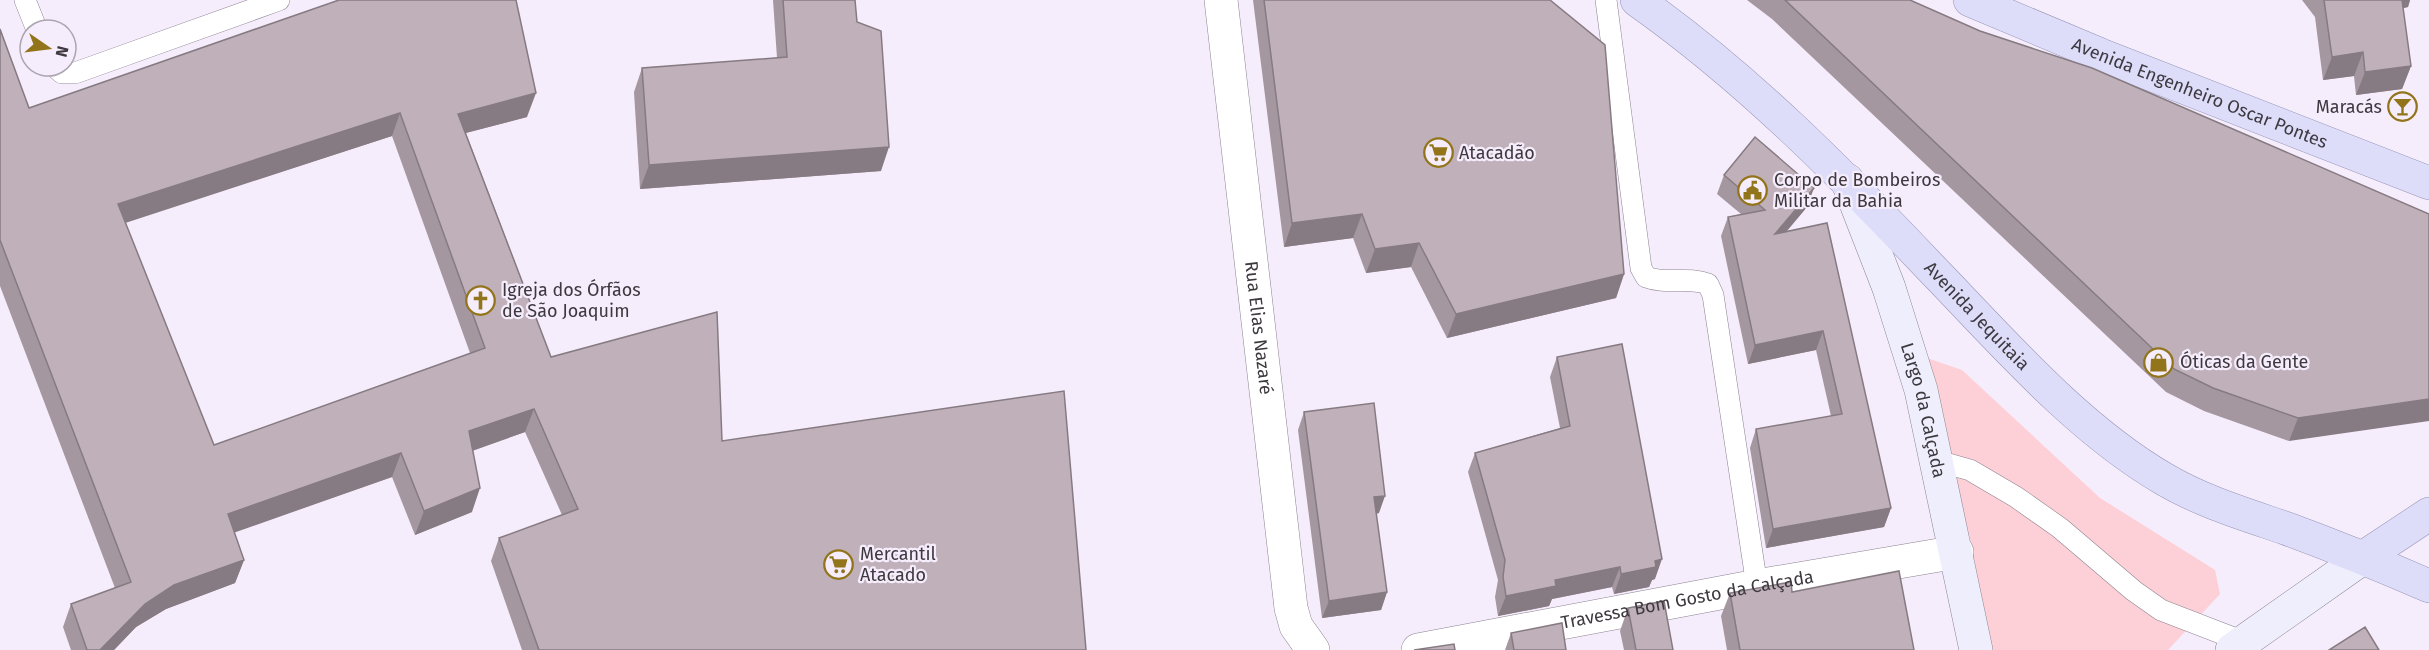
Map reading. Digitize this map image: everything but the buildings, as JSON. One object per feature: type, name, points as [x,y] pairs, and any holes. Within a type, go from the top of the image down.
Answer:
[{"type":"main road","name":"Avenida Jequitaia","points":[[1637,0],[1710,52],[1847,179],[2026,367],[2100,433],[2163,479],[2198,496],[2364,557]]},
{"type":"main road","name":"Avenida Engenheiro Oscar Pontes","points":[[1970,0],[2101,55],[2427,178]]},
{"type":"main road","name":"Largo da Calçada","points":[[1847,179],[1889,288],[1921,390],[1976,650]]},
{"type":"main road","points":[[2238,646],[2429,514]]},
{"type":"main road","points":[[2364,557],[2429,586]]},
{"type":"street","name":"Rua Elias Nazaré","points":[[1221,0],[1291,608],[1296,626],[1313,650]]},
{"type":"street","name":"Travessa Bom Gosto da Calçada","points":[[1419,650],[1757,586],[1957,552]]},
{"type":"lane","points":[[25,0],[32,18]]},
{"type":"lane","points":[[78,72],[279,0]]},
{"type":"lane","points":[[1606,0],[1641,268],[1646,277],[1657,281],[1697,280],[1708,284],[1713,295],[1757,586]]},
{"type":"lane","points":[[1938,462],[1970,470],[2016,497],[2060,528],[2134,591],[2161,610],[2238,646]]},
{"type":"shaded area","points":[[1924,357],[1962,370],[2100,498],[2215,570],[2220,594],[2168,650],[1992,650],[1970,538]]},
{"type":"place","name":"Maracás","points":[[2403,107]]},
{"type":"place","name":"Atacadão","points":[[1438,153]]},
{"type":"place","name":"Corpo de Bombeiros Militar da Bahia","points":[[1753,190]]},
{"type":"place","name":"Igreja dos Órfãos de São Joaquim","points":[[481,300]]},
{"type":"place","name":"Óticas da Gente","points":[[2159,362]]},
{"type":"place","name":"Mercantil Atacado","points":[[839,564]]}]
